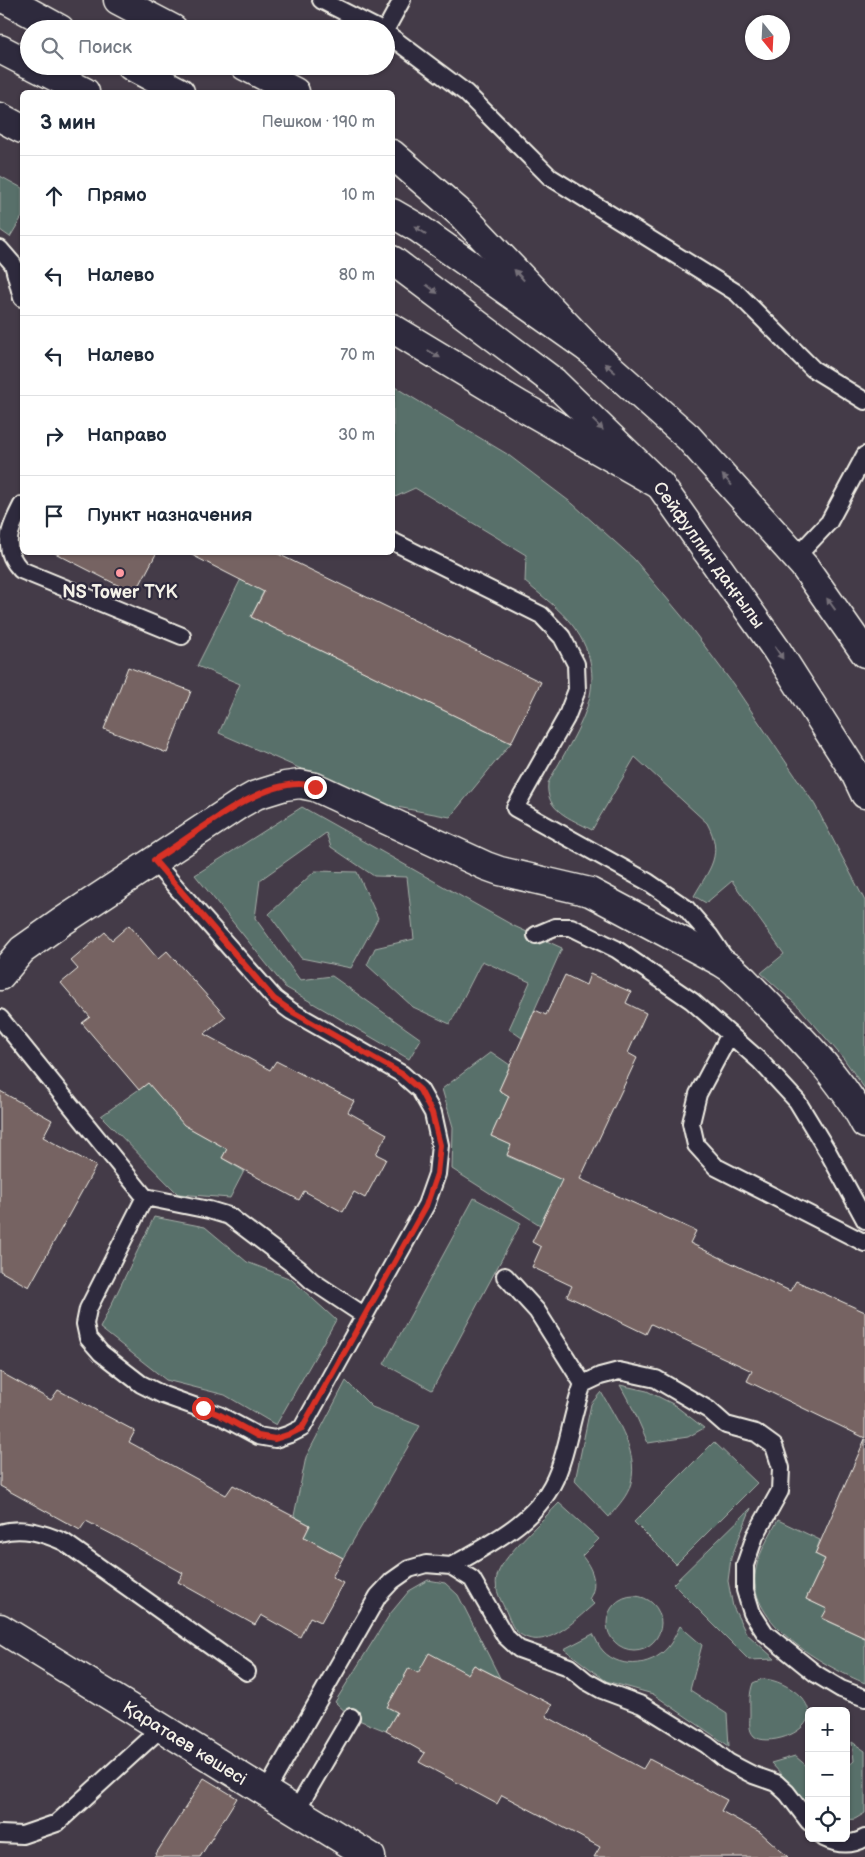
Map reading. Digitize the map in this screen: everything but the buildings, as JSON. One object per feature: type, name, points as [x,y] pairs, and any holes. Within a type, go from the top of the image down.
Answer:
[{"type":"main road","points":[[7,0],[44,20]]},
{"type":"main road","points":[[118,0],[156,20]]},
{"type":"main road","points":[[0,49],[20,59]]},
{"type":"main road","points":[[52,75],[81,90]]},
{"type":"main road","points":[[148,75],[176,90]]},
{"type":"main road","points":[[262,75],[291,90]]},
{"type":"main road","points":[[0,117],[20,128]]},
{"type":"main road","points":[[395,157],[461,214],[589,349],[688,437],[804,566],[865,653]]},
{"type":"main road","points":[[395,215],[418,228],[589,349]]},
{"type":"main road","name":"Сейфуллин даңғылы","points":[[395,262],[554,382],[660,485],[776,649],[855,773],[865,794]]},
{"type":"main road","points":[[395,330],[521,406],[660,485]]},
{"type":"main road","points":[[0,976],[22,950],[240,804],[256,795],[285,786],[300,784],[315,787],[486,866],[590,892],[732,969],[829,1071],[845,1090],[865,1124]]},
{"type":"main road","name":"Қаратаев көшесі","points":[[0,1628],[371,1857]]},
{"type":"lane","points":[[321,0],[360,20]]},
{"type":"lane","points":[[391,20],[402,0]]},
{"type":"lane","points":[[395,40],[466,93],[550,177],[737,293],[813,369],[865,401]]},
{"type":"lane","points":[[0,250],[13,264],[20,290]]},
{"type":"lane","points":[[796,557],[829,522],[865,455]]},
{"type":"lane","points":[[20,509],[12,526],[8,544],[12,560],[21,570],[182,636]]},
{"type":"lane","points":[[395,542],[541,615],[562,637],[576,664],[577,690],[566,718],[515,808],[648,882],[686,908],[710,936],[732,969]]},
{"type":"lane","points":[[145,1196],[88,1309],[85,1324],[88,1338],[100,1353],[141,1384],[163,1395],[220,1415],[258,1436],[275,1439],[302,1428],[426,1206],[437,1174],[440,1145],[432,1113],[420,1090],[402,1074],[291,1011],[274,999],[154,860]]},
{"type":"lane","points":[[536,935],[555,927],[571,927],[616,949],[692,1001],[760,1061],[797,1101],[828,1152],[865,1220]]},
{"type":"lane","points":[[0,1018],[145,1196],[229,1216],[312,1281],[364,1316]]},
{"type":"lane","points":[[730,1034],[698,1094],[691,1123],[696,1145],[716,1167],[865,1243]]},
{"type":"lane","points":[[505,1276],[537,1312],[583,1384]]},
{"type":"lane","points":[[451,1566],[505,1536],[528,1517],[545,1498],[558,1473],[575,1404],[583,1384],[600,1376],[619,1372],[656,1379],[709,1410],[726,1425],[756,1433],[774,1446],[781,1468],[780,1491],[755,1536],[745,1565],[744,1590],[752,1613],[765,1633],[816,1674],[841,1689],[865,1698]]},
{"type":"lane","points":[[0,1533],[8,1530],[39,1532],[64,1542],[247,1672]]},
{"type":"lane","points":[[266,1792],[378,1596],[392,1580],[409,1568],[426,1564],[451,1566],[472,1579],[505,1636],[519,1649],[569,1667],[586,1681],[602,1690],[642,1704],[706,1745],[728,1762],[753,1775],[776,1783],[788,1793],[805,1816]]},
{"type":"lane","points":[[296,1811],[351,1717]]},
{"type":"lane","points":[[0,1834],[22,1835],[57,1823],[161,1728]]},
{"type":"lane","points":[[833,1842],[837,1844],[855,1844],[865,1838]]},
{"type":"green space","points":[[0,176],[20,187],[20,220],[10,237],[0,230]]},
{"type":"green space","points":[[395,387],[507,454],[573,504],[634,559],[685,620],[733,684],[815,805],[865,901],[865,1089],[844,1059],[800,1008],[761,973],[784,954],[732,881],[706,903],[694,896],[713,861],[715,853],[712,834],[707,823],[635,757],[592,830],[568,817],[555,807],[548,793],[548,783],[580,726],[591,687],[591,667],[585,647],[568,620],[525,582],[526,555],[415,488],[395,497]]},
{"type":"green space","points":[[253,555],[281,556],[251,617],[511,743],[450,817],[381,804],[219,733],[240,684],[197,666]]},
{"type":"green space","points":[[302,807],[514,926],[562,948],[522,1038],[509,1029],[530,982],[482,961],[450,1024],[413,1007],[367,965],[375,948],[414,939],[407,877],[374,876],[331,847],[326,833],[260,880],[255,918],[300,980],[332,976],[421,1039],[409,1059],[285,987],[195,875]]},
{"type":"green space","points":[[315,871],[357,872],[378,918],[351,968],[301,958],[269,914]]},
{"type":"green space","points":[[491,1052],[510,1065],[499,1090],[509,1096],[491,1136],[511,1145],[507,1156],[547,1173],[572,1173],[561,1207],[551,1203],[540,1225],[452,1169],[453,1127],[442,1089]]},
{"type":"green space","points":[[148,1083],[177,1116],[199,1108],[188,1127],[227,1149],[222,1158],[244,1171],[230,1198],[178,1194],[101,1116]]},
{"type":"green space","points":[[474,1198],[521,1223],[432,1390],[384,1364]]},
{"type":"green space","points":[[154,1217],[205,1227],[247,1262],[291,1279],[336,1320],[276,1425],[225,1395],[166,1380],[100,1328]]},
{"type":"green space","points":[[346,1381],[372,1407],[420,1426],[343,1558],[304,1537],[310,1525],[294,1516],[306,1457]]},
{"type":"green space","points":[[620,1385],[647,1391],[673,1404],[704,1428],[688,1437],[648,1443]]},
{"type":"green space","points":[[601,1392],[626,1439],[632,1464],[632,1477],[629,1489],[609,1517],[575,1481],[591,1404]]},
{"type":"green space","points":[[714,1442],[757,1483],[676,1564],[634,1522]]},
{"type":"green space","points":[[559,1503],[599,1539],[582,1556],[593,1576],[594,1588],[589,1599],[594,1604],[567,1627],[547,1638],[525,1637],[515,1630],[499,1596],[496,1587],[498,1573],[508,1556]]},
{"type":"green space","points":[[751,1508],[731,1558],[728,1581],[733,1607],[746,1633],[775,1659],[749,1660],[673,1584]]},
{"type":"green space","points":[[778,1520],[820,1540],[815,1554],[825,1559],[806,1599],[827,1609],[823,1619],[863,1637],[865,1633],[865,1683],[814,1657],[797,1645],[768,1617],[759,1601],[755,1584],[756,1567],[762,1550]]},
{"type":"green space","points":[[428,1580],[445,1583],[458,1595],[500,1678],[474,1665],[468,1674],[418,1673],[409,1668],[388,1707],[397,1712],[386,1731],[351,1717],[335,1702],[390,1614],[409,1591]]},
{"type":"green space","points":[[629,1596],[639,1596],[653,1604],[659,1613],[661,1623],[659,1633],[653,1642],[639,1650],[629,1650],[619,1645],[612,1638],[607,1628],[607,1618],[612,1608],[619,1601]]},
{"type":"green space","points":[[680,1626],[702,1645],[690,1690],[727,1714],[729,1746],[653,1694],[606,1681],[564,1649],[593,1634],[602,1649],[611,1657],[629,1663],[639,1663],[657,1657],[665,1651]]},
{"type":"green space","points":[[767,1679],[782,1684],[800,1696],[808,1707],[805,1707],[805,1723],[803,1726],[794,1733],[771,1740],[754,1736],[750,1725],[750,1698],[753,1683]]},
{"type":"green space","points":[[852,1742],[865,1751],[865,1813],[850,1820],[850,1764],[854,1761]]},
{"type":"green space","points":[[795,1756],[805,1765],[805,1800],[771,1763]]},
{"type":"place","name":"NS Tower ТҮК","points":[[120,573]]},
{"type":"route","points":[[203,1408],[258,1436],[275,1439],[302,1428],[426,1206],[437,1174],[440,1145],[432,1113],[420,1090],[402,1074],[291,1011],[274,999],[154,860],[256,795],[285,786],[300,784],[315,787]]}]
